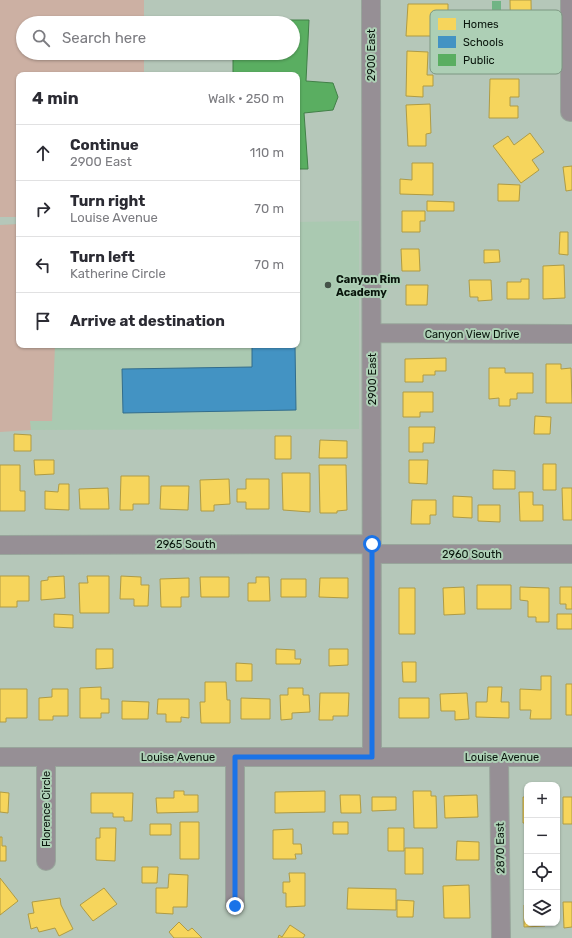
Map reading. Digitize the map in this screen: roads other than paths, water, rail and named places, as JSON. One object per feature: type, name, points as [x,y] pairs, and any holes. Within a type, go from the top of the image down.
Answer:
[{"type":"street","name":"2900 East","points":[[371,0],[372,757]]},
{"type":"street","points":[[570,0],[570,112]]},
{"type":"street","name":"Canyon View Drive","points":[[372,333],[572,334]]},
{"type":"street","name":"2965 South","points":[[0,545],[372,549]]},
{"type":"street","name":"2960 South","points":[[372,549],[572,554]]},
{"type":"street","name":"Louise Avenue","points":[[0,757],[572,757]]},
{"type":"street","name":"Florence Circle","points":[[46,757],[46,861]]},
{"type":"street","points":[[235,757],[235,906]]},
{"type":"street","name":"2870 East","points":[[500,757],[501,938]]},
{"type":"place","name":"Canyon Rim Academy","points":[[328,285]]}]
